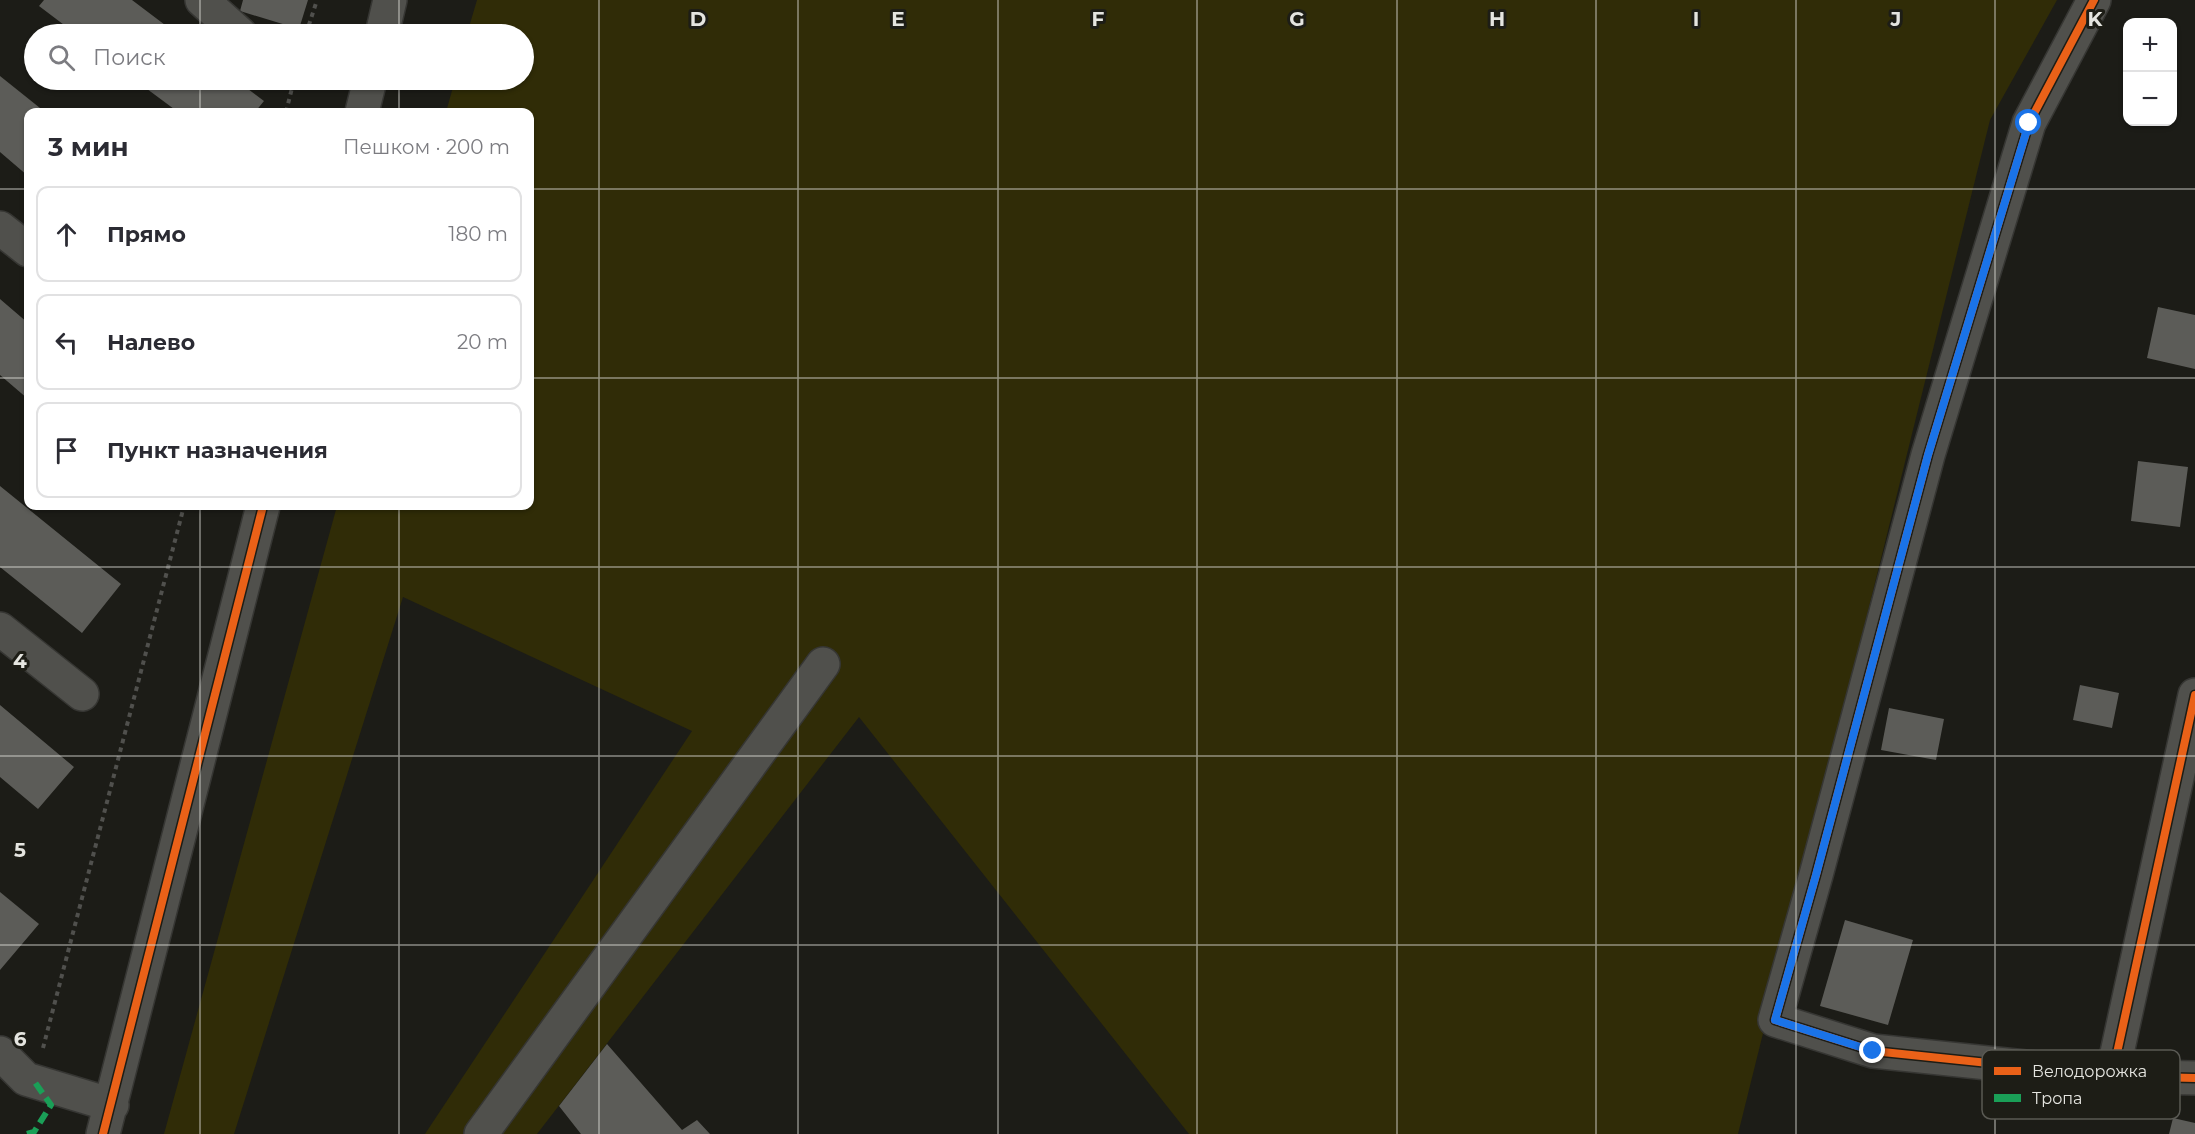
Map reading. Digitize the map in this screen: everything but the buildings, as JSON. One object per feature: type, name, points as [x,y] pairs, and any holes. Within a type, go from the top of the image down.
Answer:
[{"type":"street","points":[[202,0],[229,24]]},
{"type":"street","points":[[384,24],[390,0]]},
{"type":"street","points":[[1982,1062],[1873,1051],[1775,1020],[1928,455],[2029,123],[2094,0]]},
{"type":"street","points":[[363,108],[368,90]]},
{"type":"street","points":[[0,228],[24,247]]},
{"type":"street","points":[[0,1053],[26,1079],[107,1119],[262,510]]},
{"type":"street","points":[[0,629],[82,694]]},
{"type":"street","points":[[481,1134],[823,664]]},
{"type":"street","points":[[2118,1050],[2195,695]]},
{"type":"street","points":[[2180,1078],[2195,1078]]},
{"type":"path","points":[[309,24],[317,0]]},
{"type":"path","points":[[287,108],[292,90]]},
{"type":"path","points":[[34,1081],[183,510]]},
{"type":"shaded area","points":[[477,0],[2057,0],[1990,120],[1738,1134],[1189,1134],[859,717],[537,1134],[425,1134],[692,731],[403,597],[234,1134],[164,1134],[336,510],[534,510],[534,108],[447,108],[452,90],[534,90],[534,24],[470,24]]},
{"type":"marked path","points":[[27,1134],[34,1132],[51,1105],[34,1081]]},
{"type":"cycle path","points":[[1982,1062],[1873,1051],[1775,1020],[1928,455],[2029,123],[2094,0]]},
{"type":"cycle path","points":[[103,1134],[262,510]]},
{"type":"cycle path","points":[[2118,1050],[2195,695]]},
{"type":"cycle path","points":[[2180,1078],[2195,1078]]},
{"type":"route","points":[[1873,1051],[1775,1020],[1928,455],[2029,123]]}]
